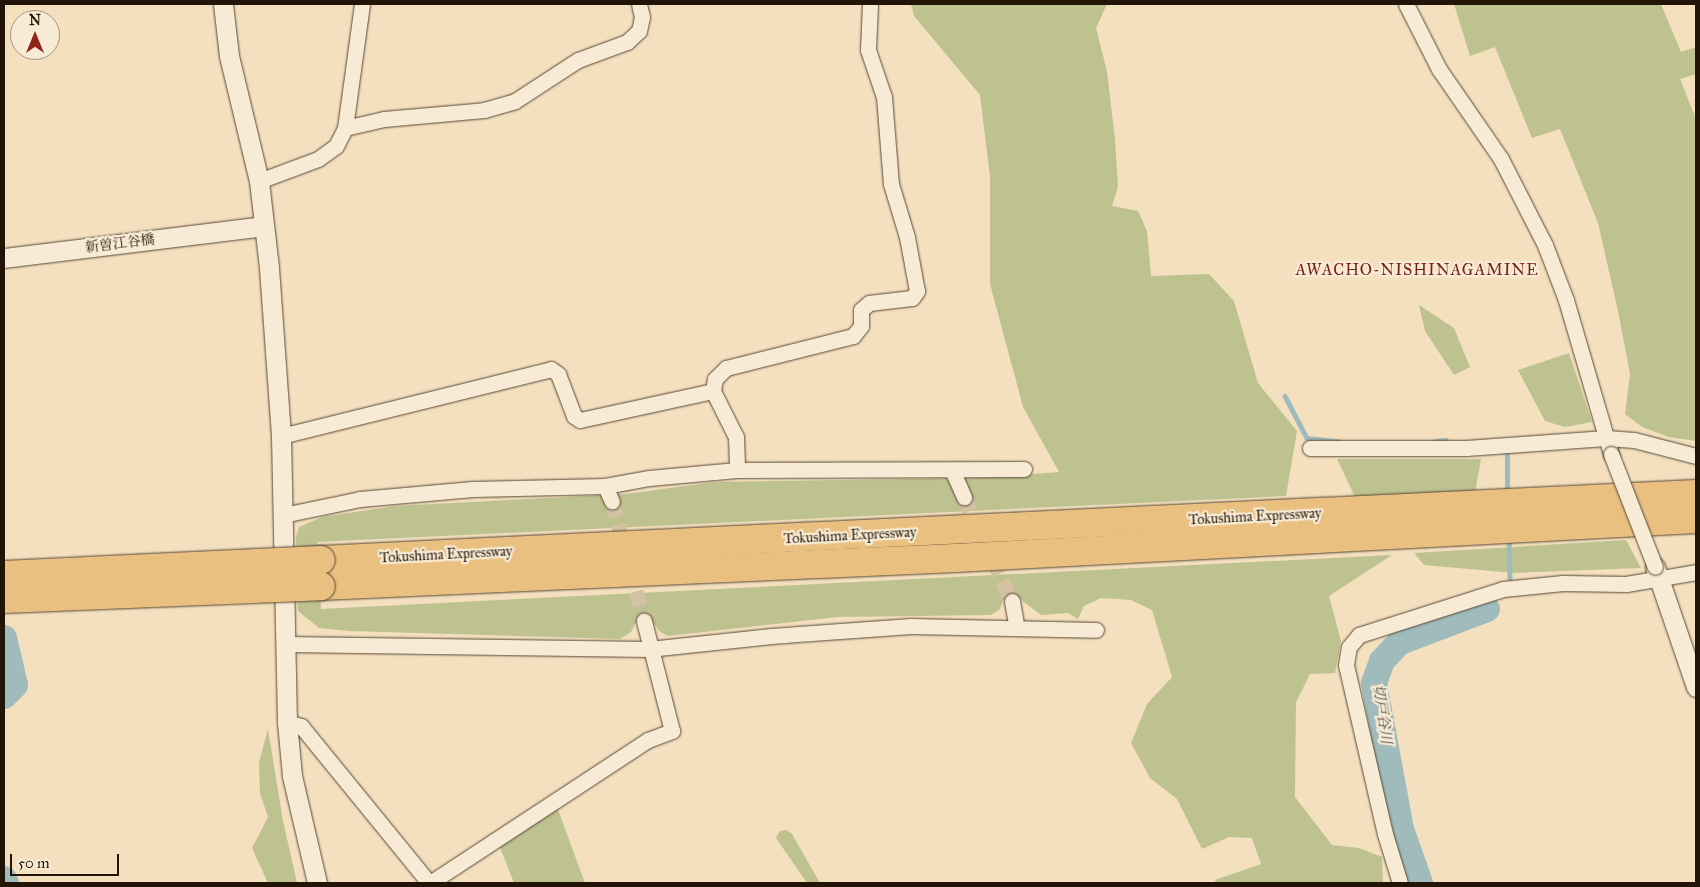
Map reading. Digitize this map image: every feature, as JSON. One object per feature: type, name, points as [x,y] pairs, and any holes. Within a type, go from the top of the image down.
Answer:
[{"type":"highway","name":"Tokushima Expressway","points":[[4,600],[321,573],[1696,494]]},
{"type":"highway","name":"Tokushima Expressway","points":[[4,575],[321,573],[955,558],[1696,519]]},
{"type":"street","points":[[223,4],[229,56],[259,181],[281,436],[287,722],[292,776],[317,883]]},
{"type":"street","points":[[259,181],[318,160],[336,146],[346,128],[362,4]]},
{"type":"street","points":[[346,128],[384,120],[484,110],[515,101],[578,60],[628,42],[640,31],[642,18],[639,4]]},
{"type":"street","points":[[737,470],[736,437],[713,391],[715,379],[726,368],[853,336],[861,326],[861,310],[869,303],[912,298],[917,291],[907,237],[891,184],[884,97],[868,50],[870,4]]},
{"type":"street","points":[[1406,4],[1439,69],[1501,160],[1545,245],[1566,300],[1611,454],[1658,574],[1696,687]]},
{"type":"street","name":"新曽江谷橋","points":[[4,258],[263,226]]},
{"type":"street","points":[[281,436],[551,369],[558,374],[574,416],[580,420],[713,391]]},
{"type":"street","points":[[1310,448],[1466,448],[1606,438],[1634,440],[1696,456]]},
{"type":"street","points":[[283,515],[360,498],[473,489],[605,486],[649,478],[737,470],[1024,469]]},
{"type":"street","points":[[952,470],[964,497]]},
{"type":"street","points":[[605,486],[612,502]]},
{"type":"street","points":[[1400,883],[1385,834],[1346,665],[1349,647],[1359,636],[1503,589],[1563,583],[1626,584],[1658,574],[1696,572]]},
{"type":"street","points":[[1012,601],[1017,628]]},
{"type":"street","points":[[287,722],[301,726],[429,883],[648,740],[672,731],[649,649],[644,621]]},
{"type":"street","points":[[286,644],[649,649],[771,636],[911,626],[1096,630]]},
{"type":"green space","points":[[911,4],[1107,4],[1096,28],[1107,71],[1115,139],[1118,187],[1112,206],[1138,211],[1147,231],[1151,276],[1209,274],[1234,301],[1258,383],[1297,431],[1286,496],[317,542],[321,609],[1392,555],[1329,596],[1341,641],[1335,673],[1310,674],[1296,702],[1295,797],[1332,845],[1359,848],[1382,857],[1383,883],[1216,883],[1215,880],[1261,864],[1252,838],[1229,837],[1202,849],[1177,799],[1150,778],[1131,743],[1147,704],[1172,677],[1152,610],[1131,600],[1101,598],[1084,606],[1078,619],[1068,613],[1041,615],[1020,599],[1003,600],[1000,609],[991,615],[838,617],[668,636],[660,632],[649,617],[638,618],[631,632],[620,639],[350,631],[319,628],[298,611],[296,537],[299,527],[322,517],[395,506],[625,494],[715,482],[981,478],[1059,472],[1023,407],[990,284],[990,177],[980,95],[914,16]]},
{"type":"green space","points":[[1454,4],[1661,4],[1681,52],[1696,47],[1696,74],[1680,79],[1696,119],[1696,441],[1669,437],[1642,427],[1625,414],[1630,374],[1598,223],[1560,129],[1532,138],[1495,47],[1470,56]]},
{"type":"green space","points":[[1419,305],[1454,328],[1470,367],[1454,375],[1425,331]]},
{"type":"green space","points":[[1569,353],[1592,422],[1565,427],[1545,421],[1518,370]]},
{"type":"green space","points":[[1337,459],[1481,459],[1475,492],[1355,497]]},
{"type":"green space","points":[[1626,540],[1641,568],[1514,573],[1424,565],[1414,553]]},
{"type":"green space","points":[[268,729],[283,821],[297,883],[268,883],[252,848],[268,817],[260,793],[259,762]]},
{"type":"green space","points":[[557,807],[585,883],[514,883],[499,845]]},
{"type":"green space","points":[[787,830],[792,834],[820,883],[807,883],[776,838],[780,831]]},
{"type":"waterway","points":[[1285,396],[1307,438],[1338,441]]},
{"type":"waterway","points":[[1435,441],[1446,440]]},
{"type":"waterway","points":[[1507,454],[1507,495]]},
{"type":"waterway","points":[[1509,538],[1510,578]]},
{"type":"waterway","name":"切戸谷川","points":[[1420,883],[1401,829],[1374,683],[1382,661],[1400,642],[1487,609]]},
{"type":"waterway","points":[[4,638],[15,685],[4,696]]},
{"type":"waterway","points":[[4,879],[6,883]]},
{"type":"tunnel","points":[[964,497],[1012,601]]},
{"type":"tunnel","points":[[612,502],[644,621]]},
{"type":"district","name":"AWACHO-NISHINAGAMINE","points":[[1417,270]]}]
